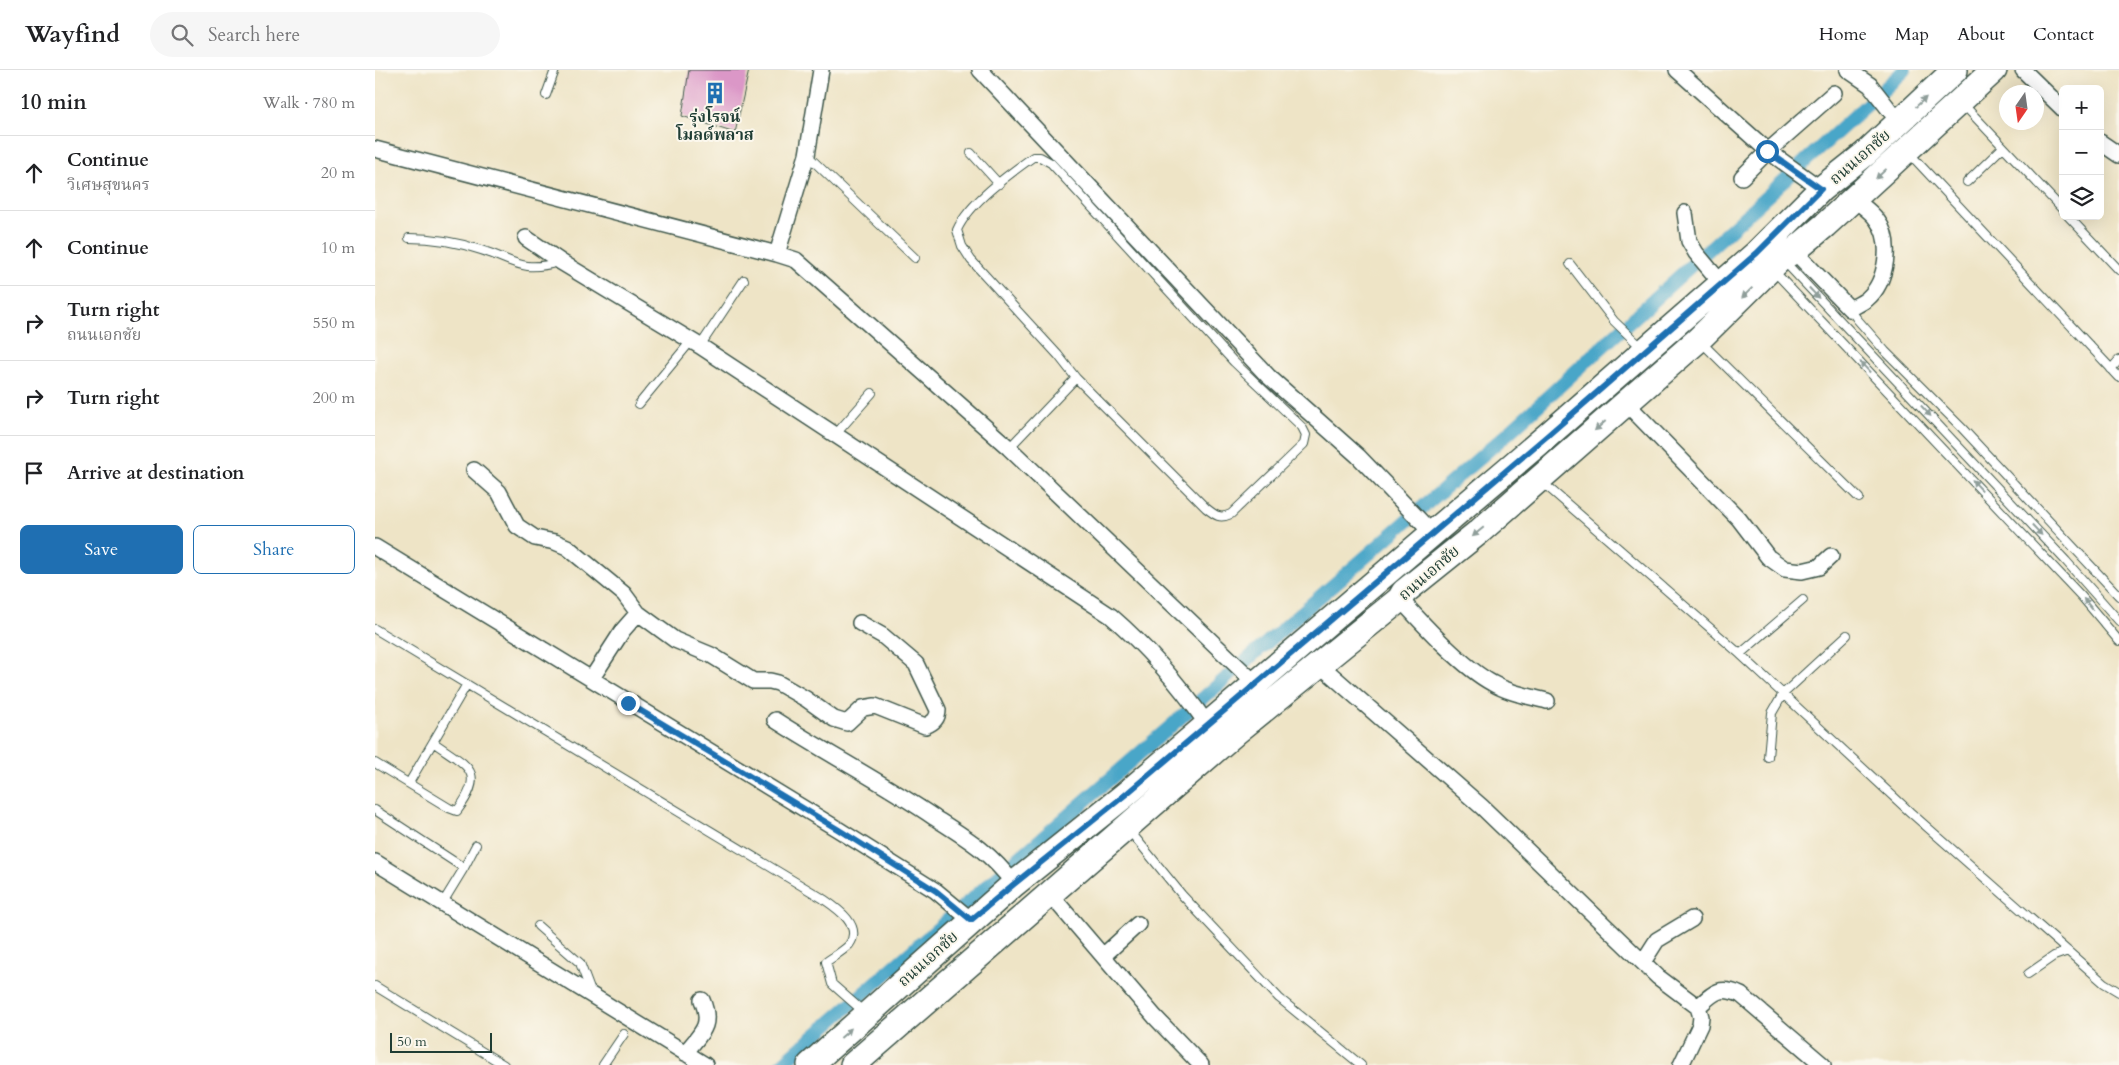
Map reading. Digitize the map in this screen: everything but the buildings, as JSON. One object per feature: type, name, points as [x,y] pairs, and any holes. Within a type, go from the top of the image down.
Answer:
[{"type":"main road","name":"ถนนเอกชัย","points":[[809,1065],[863,1012],[971,920],[1003,871],[1125,795],[1201,715],[1250,677],[1428,528],[1715,276],[1757,253],[1815,185],[1865,154],[1888,107],[1955,70]]},
{"type":"main road","name":"ถนนเอกชัย","points":[[853,1065],[1126,826],[1539,480],[1698,340],[1782,259],[1854,199],[1994,70]]},
{"type":"street","points":[[777,254],[807,155],[821,70]]},
{"type":"street","points":[[980,70],[1268,376],[1358,456],[1428,528]]},
{"type":"street","points":[[1677,70],[1767,151],[1815,185]]},
{"type":"street","points":[[1848,70],[1871,85],[1888,107]]},
{"type":"street","points":[[2023,70],[2059,105]]},
{"type":"street","points":[[1742,177],[1767,151],[1834,94]]},
{"type":"street","points":[[2104,145],[2119,155]]},
{"type":"street","points":[[375,149],[789,257],[807,269],[1009,448],[1250,677]]},
{"type":"street","points":[[1782,259],[1850,309],[1867,298],[1880,281],[1885,268],[1885,245],[1883,230],[1877,219],[1854,199]]},
{"type":"street","points":[[1685,213],[1689,241],[1695,253],[1715,276]]},
{"type":"street","points":[[526,238],[561,262],[696,343],[1111,616],[1132,634],[1201,715]]},
{"type":"street","points":[[1626,403],[1739,519],[1768,557],[1785,568],[1802,571],[1819,567],[1831,556]]},
{"type":"street","points":[[474,470],[499,492],[517,526],[535,538],[555,542],[567,547],[623,594],[638,613],[675,640],[711,655],[753,681],[778,683],[843,722],[852,720],[863,708],[875,706],[925,726],[931,724],[938,716],[938,710],[916,664],[883,636],[860,623]]},
{"type":"street","points":[[375,547],[839,830],[928,886],[971,920]]},
{"type":"street","points":[[1399,599],[1469,666],[1490,682],[1511,692],[1547,701]]},
{"type":"street","points":[[592,678],[623,630],[638,613]]},
{"type":"street","points":[[1319,664],[1482,807],[1658,977],[1698,1007],[1701,1017],[1700,1025],[1681,1065]]},
{"type":"street","points":[[775,720],[827,753],[892,789],[983,850],[1003,871]]},
{"type":"street","points":[[375,862],[700,1064]]},
{"type":"street","points":[[1049,893],[1155,1017],[1201,1065]]},
{"type":"street","points":[[1643,962],[1657,940],[1692,918]]},
{"type":"street","points":[[1103,956],[1138,924]]},
{"type":"street","points":[[1698,1007],[1715,991],[1729,990],[1735,992],[1753,1004],[1823,1065]]},
{"type":"street","points":[[685,1053],[707,1026],[707,1012],[702,1000]]},
{"type":"lane","points":[[546,95],[555,70]]},
{"type":"lane","points":[[1961,102],[2059,206]]},
{"type":"lane","points":[[1967,182],[2003,148]]},
{"type":"lane","points":[[1907,151],[2119,377]]},
{"type":"lane","points":[[971,153],[999,184]]},
{"type":"lane","points":[[807,155],[915,258]]},
{"type":"lane","points":[[1033,157],[1039,157],[1051,163],[1234,362],[1302,427],[1306,435],[1304,444],[1231,514],[1223,518],[1217,517],[1076,378],[1058,355],[971,260],[957,235],[957,230],[965,216],[999,184],[1033,157]]},
{"type":"lane","points":[[2072,220],[2119,270]]},
{"type":"lane","points":[[409,238],[437,238],[461,244],[530,268],[561,262]]},
{"type":"lane","points":[[1782,259],[2066,561],[2119,621]]},
{"type":"lane","points":[[1782,259],[2119,641]]},
{"type":"lane","points":[[1570,264],[1614,321],[1637,344]]},
{"type":"lane","points":[[639,404],[696,343],[744,280]]},
{"type":"lane","points":[[1850,309],[1885,351],[1961,427],[2119,596]]},
{"type":"lane","points":[[1698,340],[1859,498]]},
{"type":"lane","points":[[2111,369],[2119,360]]},
{"type":"lane","points":[[1009,448],[1076,378]]},
{"type":"lane","points":[[835,435],[872,394]]},
{"type":"lane","points":[[1539,480],[1741,654],[1910,812],[2104,983],[2119,992]]},
{"type":"lane","points":[[1741,654],[1803,600]]},
{"type":"lane","points":[[375,628],[822,898],[843,913],[851,925],[850,944],[826,962],[832,984],[863,1012]]},
{"type":"lane","points":[[1768,757],[1772,713],[1783,694],[1847,635]]},
{"type":"lane","points":[[409,783],[467,684]]},
{"type":"lane","points":[[375,763],[453,811],[457,811],[472,786],[472,772],[433,742]]},
{"type":"lane","points":[[375,810],[465,868]]},
{"type":"lane","points":[[1126,826],[1182,895],[1279,998],[1361,1065]]},
{"type":"lane","points":[[442,904],[465,868],[476,845]]},
{"type":"lane","points":[[538,926],[580,963],[593,997]]},
{"type":"lane","points":[[2028,974],[2054,956],[2068,951]]},
{"type":"lane","points":[[375,986],[504,1065]]},
{"type":"lane","points":[[603,1065],[624,1034]]},
{"type":"waterway","points":[[781,1065],[1507,434],[1905,70]]},
{"type":"place","name":"รุ่งโรจน์ โมลด์พลาส","points":[[715,93]]},
{"type":"route","points":[[628,703],[839,830],[936,891],[971,920],[1125,795],[1256,684],[1547,436],[1757,253],[1821,189],[1767,151]]}]
